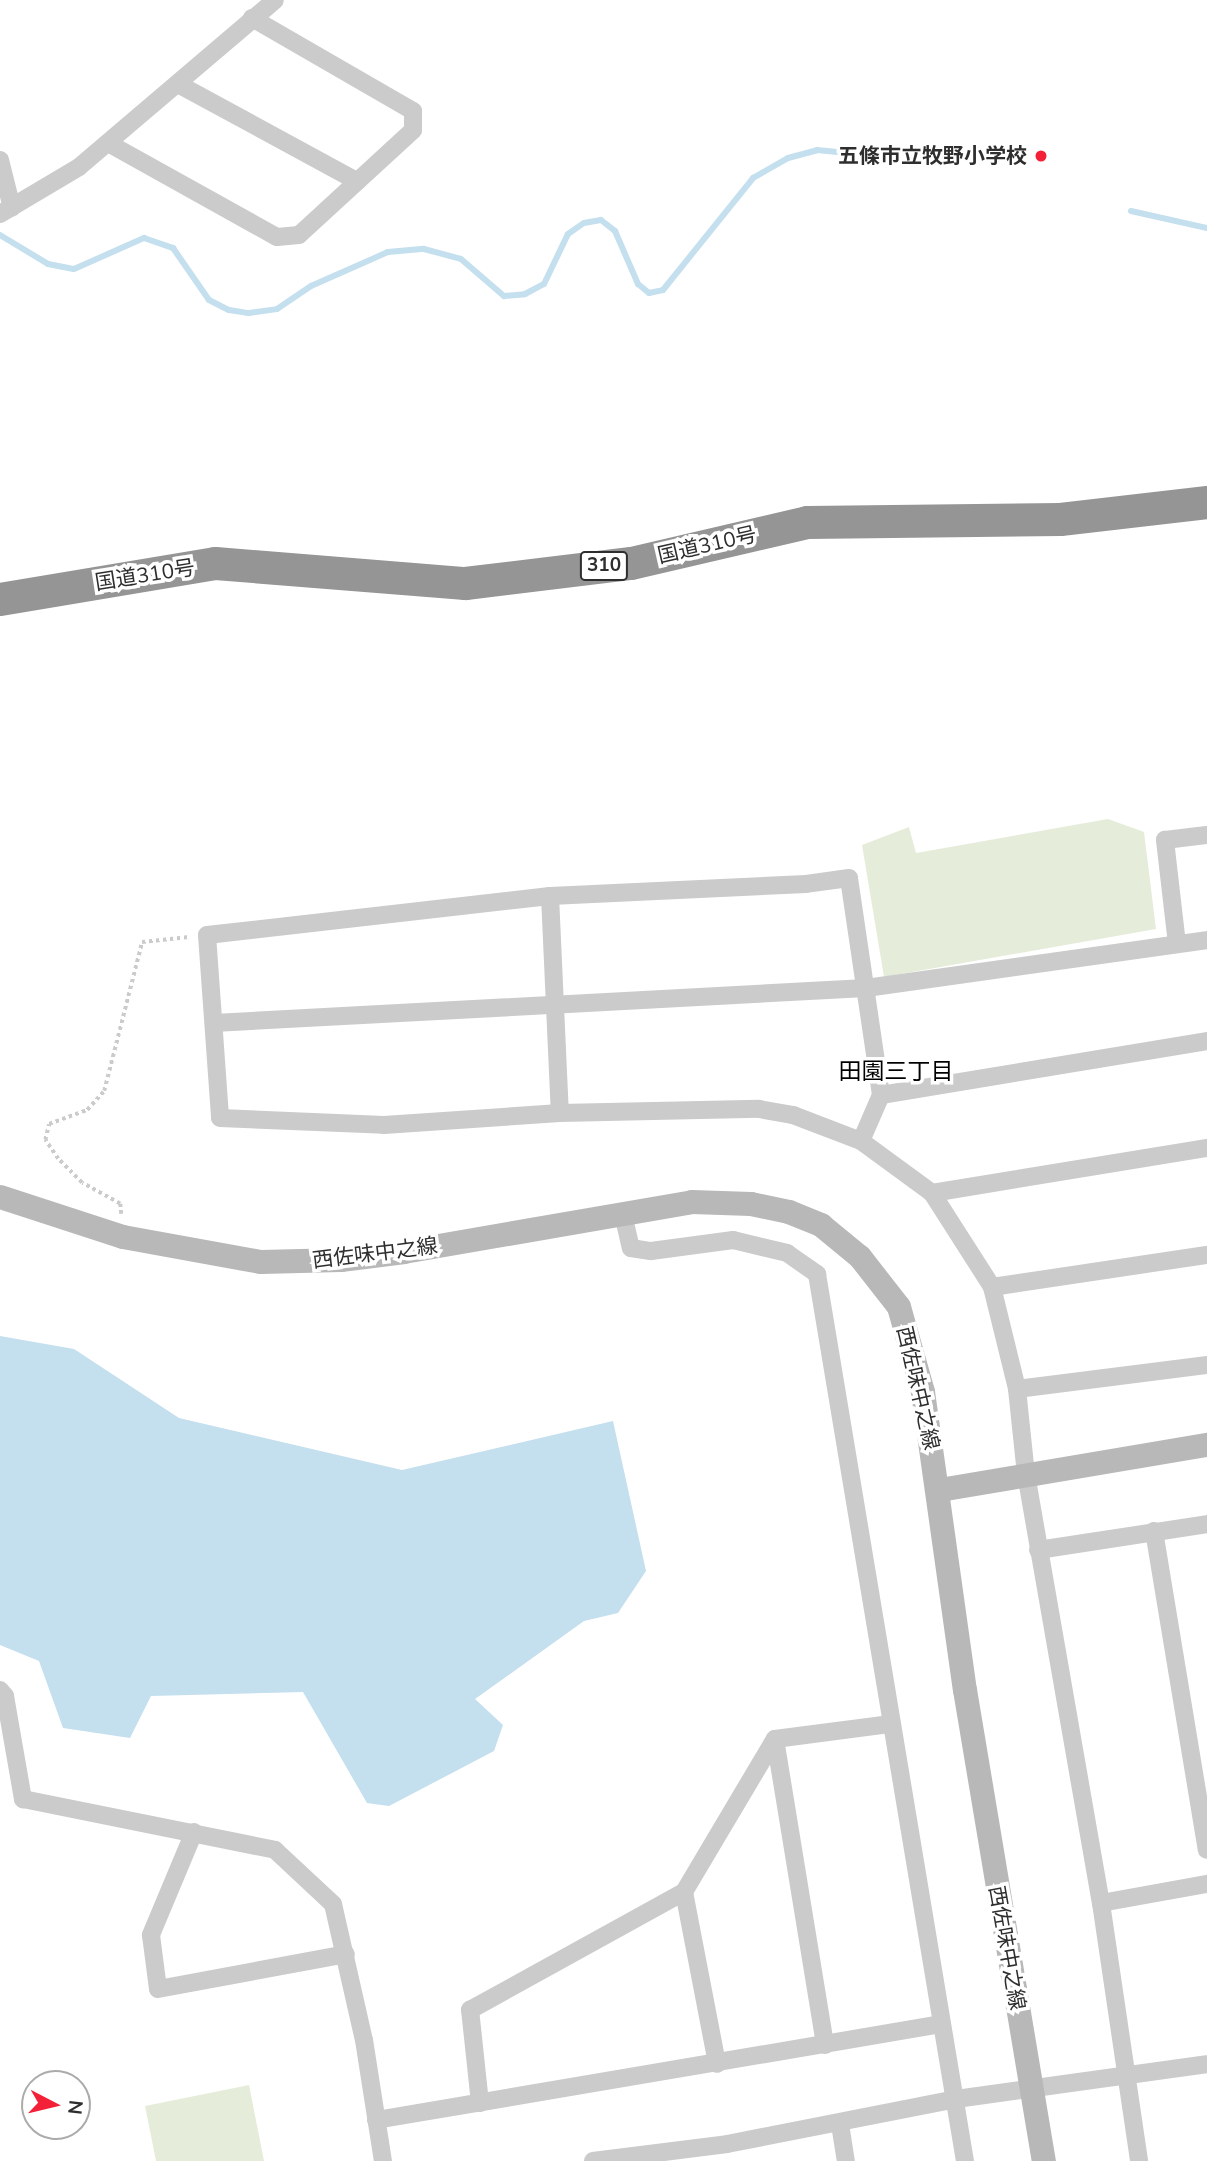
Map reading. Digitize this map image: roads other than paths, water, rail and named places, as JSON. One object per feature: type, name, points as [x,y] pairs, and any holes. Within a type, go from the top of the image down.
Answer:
[{"type":"highway","name":"国道310号","points":[[0,599],[215,564],[465,583],[631,563],[807,522],[1060,519],[1207,502]]},
{"type":"main road","name":"西佐味中之線","points":[[0,1197],[123,1237],[261,1262],[341,1260],[692,1202],[751,1204],[821,1226],[860,1257],[899,1307],[912,1346],[940,1490],[965,1689],[1044,2161]]},
{"type":"main road","points":[[940,1490],[1207,1445]]},
{"type":"street","points":[[0,160],[6,211],[79,167],[275,0]]},
{"type":"street","points":[[108,143],[277,237],[299,235],[413,130],[413,111],[252,18]]},
{"type":"street","points":[[178,84],[358,181]]},
{"type":"street","points":[[1177,944],[1165,840],[1207,835]]},
{"type":"street","points":[[861,1141],[881,1095],[849,878],[806,884],[550,896],[207,935],[220,1118],[384,1125],[560,1113],[759,1109],[793,1115],[861,1141],[932,1193],[992,1287],[1017,1389],[1038,1550],[1101,1903],[1139,2161]]},
{"type":"street","points":[[550,896],[560,1113]]},
{"type":"street","points":[[214,1023],[866,988],[1207,940]]},
{"type":"street","points":[[881,1095],[1207,1041]]},
{"type":"street","points":[[932,1193],[1207,1148]]},
{"type":"street","points":[[623,1214],[631,1248],[651,1251],[733,1240],[787,1253],[817,1274],[965,2161]]},
{"type":"street","points":[[992,1287],[1207,1255]]},
{"type":"street","points":[[1017,1389],[1207,1365]]},
{"type":"street","points":[[1038,1550],[1207,1524]]},
{"type":"street","points":[[1154,1531],[1207,1850]]},
{"type":"street","points":[[0,1690],[5,1696],[23,1799],[275,1850],[333,1904],[346,1954],[383,2161]]},
{"type":"street","points":[[775,1739],[891,1724]]},
{"type":"street","points":[[480,2103],[470,2010],[684,1892],[775,1739]]},
{"type":"street","points":[[775,1739],[825,2046]]},
{"type":"street","points":[[194,1832],[151,1935],[158,1989],[346,1954]]},
{"type":"street","points":[[1101,1903],[1207,1884]]},
{"type":"street","points":[[684,1892],[717,2064]]},
{"type":"street","points":[[376,2120],[825,2046],[942,2024]]},
{"type":"street","points":[[593,2161],[729,2153],[840,2124],[956,2099],[1125,2078],[1207,2064]]},
{"type":"street","points":[[840,2124],[846,2161]]},
{"type":"water","points":[[0,1336],[74,1349],[179,1418],[402,1470],[613,1421],[646,1571],[618,1613],[584,1621],[475,1699],[503,1725],[494,1751],[389,1806],[367,1803],[303,1692],[151,1696],[130,1738],[63,1728],[39,1661],[0,1645]]},
{"type":"waterway","points":[[0,235],[48,264],[74,269],[144,238],[173,248],[209,300],[229,310],[249,313],[277,309],[311,286],[388,252],[424,249],[461,259],[504,296],[525,294],[544,284],[568,234],[584,223],[601,220],[615,231],[638,284],[649,293],[663,290],[753,178],[788,158],[817,150],[868,155]]},
{"type":"waterway","points":[[1131,211],[1207,228]]},
{"type":"place","name":"五條市立牧野小学校","points":[[1041,156]]},
{"type":"district","name":"田園三丁目","points":[[896,1072]]}]
